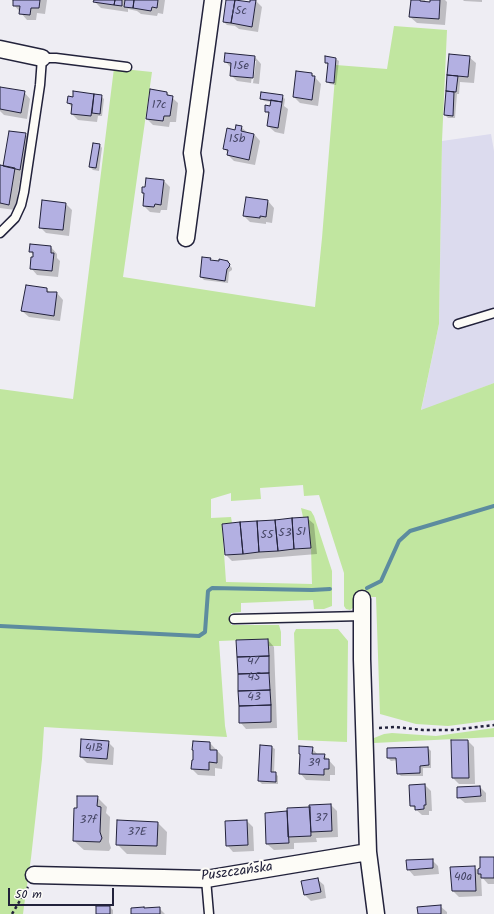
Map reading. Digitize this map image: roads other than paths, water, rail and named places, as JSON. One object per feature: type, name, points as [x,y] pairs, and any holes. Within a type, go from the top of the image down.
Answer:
[{"type":"street","points":[[186,238],[195,171],[192,153],[213,0]]},
{"type":"street","points":[[0,50],[42,58]]},
{"type":"street","points":[[362,599],[368,852],[376,914]]},
{"type":"street","name":"Puszczańska","points":[[34,875],[206,879],[368,852]]},
{"type":"lane","points":[[0,234],[15,218],[21,205],[40,86],[42,58],[56,58],[127,67]]},
{"type":"lane","points":[[458,324],[494,313]]},
{"type":"lane","points":[[234,619],[362,616]]},
{"type":"lane","points":[[206,879],[209,914]]},
{"type":"waterway","points":[[367,588],[381,581],[399,541],[410,531],[494,506]]},
{"type":"waterway","points":[[0,626],[199,636],[205,632],[208,591],[212,588],[330,589]]}]
